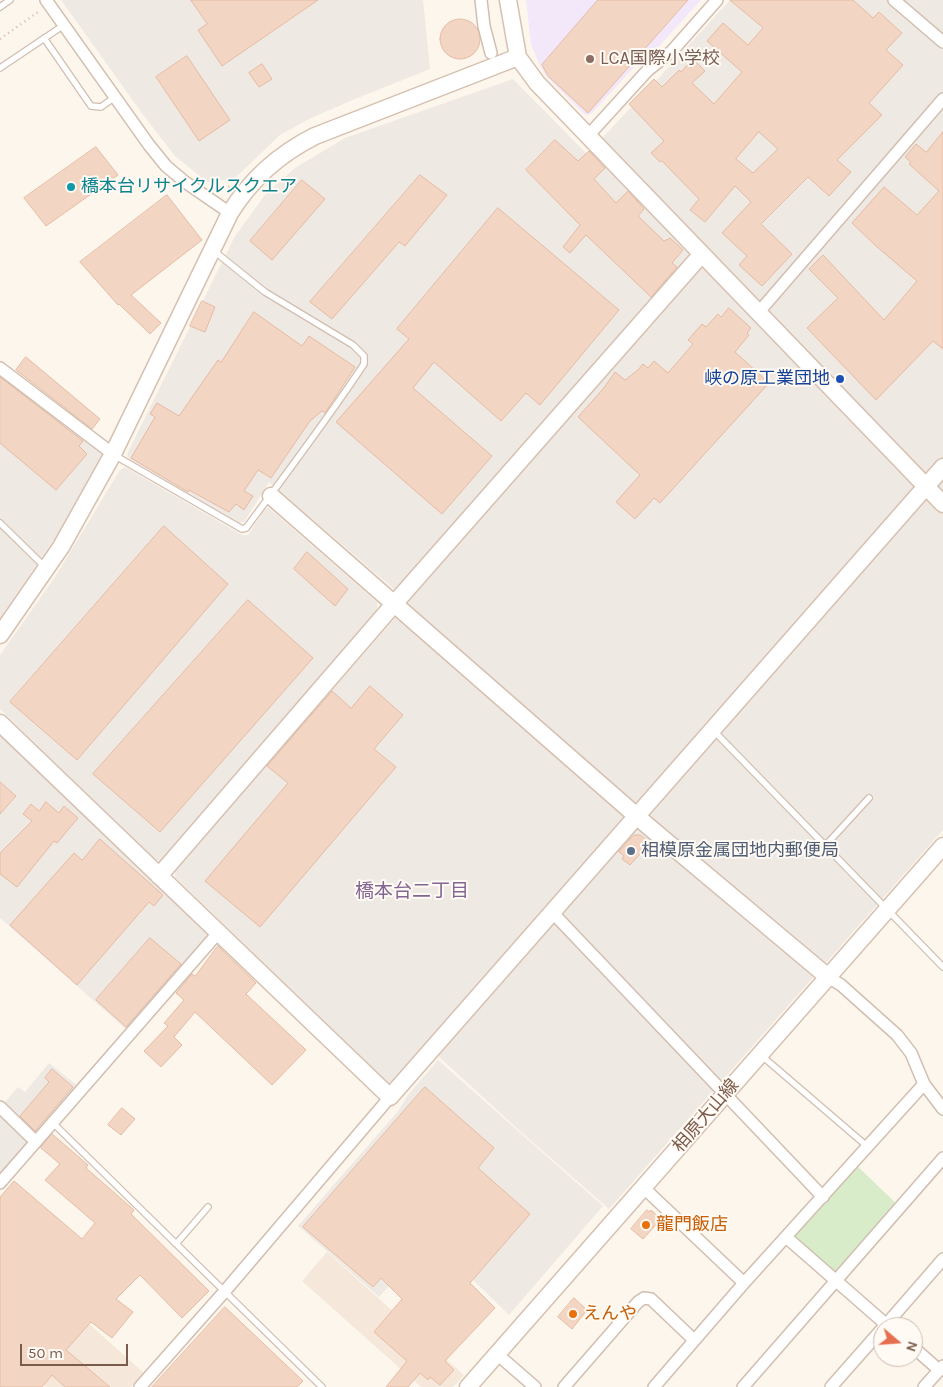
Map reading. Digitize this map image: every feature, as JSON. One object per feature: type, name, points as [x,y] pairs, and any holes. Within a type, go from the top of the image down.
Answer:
[{"type":"street","points":[[481,0],[484,26],[491,52]]},
{"type":"street","points":[[508,0],[518,57],[537,84],[943,504]]},
{"type":"street","points":[[587,137],[647,71],[672,50],[717,0]]},
{"type":"street","points":[[894,0],[943,42]]},
{"type":"street","points":[[44,5],[64,25],[166,166],[185,182],[230,213]]},
{"type":"street","points":[[0,635],[61,547],[113,454],[230,213],[252,182],[278,158],[315,136],[518,57]]},
{"type":"street","points":[[758,313],[943,99]]},
{"type":"street","points":[[159,876],[394,604],[701,255]]},
{"type":"street","points":[[0,368],[113,454]]},
{"type":"street","points":[[140,1387],[637,814],[943,467]]},
{"type":"street","points":[[271,496],[637,814],[648,826],[828,977],[841,985],[897,1035],[911,1053],[924,1084],[943,1109]]},
{"type":"street","points":[[0,723],[390,1097]]},
{"type":"street","name":"相原大山線","points":[[468,1387],[943,846]]},
{"type":"street","points":[[552,912],[823,1197]]},
{"type":"street","points":[[0,1183],[218,933]]},
{"type":"street","points":[[654,1387],[744,1283],[924,1084]]},
{"type":"street","points":[[0,1107],[36,1142]]},
{"type":"street","points":[[744,1387],[943,1158]]},
{"type":"street","points":[[644,1188],[744,1283]]},
{"type":"street","points":[[786,1237],[875,1317]]},
{"type":"street","points":[[894,1317],[943,1259]]},
{"type":"street","points":[[564,1387],[638,1302],[644,1298],[651,1299],[694,1340]]},
{"type":"street","points":[[831,1387],[873,1341]]},
{"type":"street","points":[[497,1354],[534,1387]]},
{"type":"street","points":[[923,1355],[941,1368],[924,1387]]},
{"type":"lane","points":[[0,7],[10,0]]},
{"type":"lane","points":[[0,68],[64,25]]},
{"type":"lane","points":[[44,38],[91,106],[101,107],[115,97]]},
{"type":"lane","points":[[113,454],[242,529],[246,528],[271,496],[364,364],[364,356],[353,345],[265,292],[212,250]]},
{"type":"lane","points":[[0,523],[47,568]]},
{"type":"lane","points":[[712,729],[943,967]]},
{"type":"lane","points":[[825,846],[869,798]]},
{"type":"lane","points":[[760,1054],[868,1147]]},
{"type":"lane","points":[[53,1123],[322,1387]]},
{"type":"lane","points":[[176,1244],[208,1208]]},
{"type":"path","points":[[0,39],[44,5]]},
{"type":"path","points":[[211,189],[220,190],[233,185]]},
{"type":"shaded area","points":[[61,0],[423,0],[430,69],[311,118],[280,135],[234,179],[207,182],[175,156]]},
{"type":"shaded area","name":"LCA国際小学校","points":[[526,0],[701,0],[654,52],[637,64],[591,114],[585,115],[547,77],[540,66],[531,44]]},
{"type":"shaded area","points":[[730,0],[943,0],[943,830],[609,1209],[425,1044],[389,1084],[175,877],[175,871],[409,602],[269,482],[244,522],[239,523],[129,459],[127,454],[235,236],[265,195],[295,168],[345,138],[513,79],[587,154]]},
{"type":"shaded area","points":[[0,362],[113,454],[0,618]]},
{"type":"shaded area","points":[[125,467],[242,535],[248,535],[265,509],[269,508],[377,602],[377,612],[163,861],[153,860],[0,709],[0,655],[55,577],[120,470]]},
{"type":"shaded area","points":[[0,735],[209,936],[127,1030],[0,918]]},
{"type":"shaded area","points":[[438,1060],[603,1206],[509,1315],[432,1240],[379,1297],[298,1226],[399,1110],[407,1096]]},
{"type":"shaded area","points":[[49,1063],[78,1086],[0,1174],[0,1108],[18,1087],[25,1092]]},
{"type":"shaded area","points":[[327,1252],[464,1375],[453,1387],[421,1387],[302,1281]]},
{"type":"shaded area","points":[[59,1297],[144,1373],[131,1387],[46,1387],[9,1356]]},
{"type":"green space","points":[[854,1163],[900,1207],[836,1280],[786,1237]]},
{"type":"building","points":[[191,0],[318,0],[222,66],[198,30],[207,24]]},
{"type":"building","name":"LCA国際小学校","points":[[598,0],[688,0],[588,113],[548,76],[542,65]]},
{"type":"building","points":[[730,0],[853,0],[873,18],[879,12],[902,33],[886,50],[903,65],[869,103],[882,115],[837,160],[851,172],[829,196],[808,177],[761,224],[792,254],[762,286],[739,265],[747,256],[722,233],[751,202],[735,186],[705,222],[690,210],[699,199],[662,161],[660,162],[651,153],[664,141],[629,104],[654,79],[662,87],[679,70],[681,72],[693,59],[705,71],[692,83],[714,104],[742,72],[707,41],[723,23],[748,45],[763,28]],"holes":[[[759,132],[778,149],[753,173],[736,159]]]},
{"type":"building","points":[[464,19],[471,22],[477,28],[480,39],[479,47],[471,56],[464,59],[456,59],[449,56],[441,47],[440,35],[443,28],[452,20]]},
{"type":"building","points":[[187,56],[230,120],[199,141],[156,77]]},
{"type":"building","points":[[262,64],[272,79],[259,87],[249,73]]},
{"type":"building","points":[[943,132],[943,349],[933,341],[876,400],[807,328],[838,298],[809,269],[823,255],[884,320],[917,281],[852,223],[884,187],[917,215],[939,191],[909,164],[911,162],[905,157],[916,144],[926,152]]},
{"type":"building","points":[[555,140],[578,161],[589,151],[605,168],[594,179],[616,203],[628,191],[644,209],[638,216],[664,241],[670,238],[683,250],[672,263],[677,267],[651,297],[586,235],[570,253],[563,247],[580,225],[526,170]]},
{"type":"building","name":"橋本台リサイクルスクエア","points":[[96,147],[118,175],[46,226],[24,198]]},
{"type":"building","points":[[420,175],[447,195],[405,246],[399,242],[332,319],[310,302]]},
{"type":"building","points":[[302,180],[325,199],[272,260],[250,241]]},
{"type":"building","points":[[167,195],[202,240],[131,295],[161,323],[150,334],[118,305],[80,262]]},
{"type":"building","points":[[498,208],[619,310],[540,405],[526,393],[501,421],[434,362],[413,388],[492,456],[442,514],[336,422],[409,339],[397,329]]},
{"type":"building","points":[[202,301],[215,307],[205,332],[190,326]]},
{"type":"building","points":[[729,308],[751,328],[747,333],[749,335],[735,352],[769,383],[660,503],[654,498],[635,519],[616,502],[640,475],[578,417],[603,389],[615,372],[625,380],[643,364],[648,368],[654,361],[668,373],[693,344],[688,340],[702,324],[706,327],[718,314],[721,317]]},
{"type":"building","points":[[254,312],[302,346],[309,336],[355,367],[325,413],[322,411],[310,421],[271,478],[258,470],[244,491],[253,496],[244,510],[236,504],[229,512],[189,490],[188,492],[131,458],[155,417],[150,414],[157,403],[179,416],[218,360],[221,362]]},
{"type":"building","points":[[26,357],[100,419],[92,429],[16,370]]},
{"type":"building","points":[[0,377],[83,441],[79,446],[87,454],[56,490],[0,443]]},
{"type":"building","points":[[164,526],[228,584],[77,760],[10,702]]},
{"type":"building","points":[[307,552],[348,589],[335,606],[294,569]]},
{"type":"building","points":[[248,600],[313,658],[160,832],[93,774]]},
{"type":"building","points":[[370,686],[403,715],[374,749],[396,767],[260,927],[205,881],[288,783],[267,766],[332,691],[351,708]]},
{"type":"building","points":[[0,782],[16,796],[0,814]]},
{"type":"building","points":[[46,802],[59,813],[64,806],[78,818],[57,843],[54,841],[17,887],[0,874],[0,853],[32,821],[23,814],[31,804],[39,811]]},
{"type":"building","name":"相模原金属団地内郵便局","points":[[634,835],[640,835],[650,843],[630,865],[622,859],[624,856],[619,852]]},
{"type":"building","points":[[100,839],[163,895],[154,906],[149,902],[77,985],[10,925],[74,853],[82,860]]},
{"type":"building","points":[[150,938],[181,964],[126,1027],[96,1000]]},
{"type":"building","points":[[218,946],[256,983],[246,994],[306,1050],[272,1085],[195,1012],[174,1037],[182,1045],[161,1067],[144,1051],[168,1026],[164,1023],[184,1000],[176,993],[192,974],[195,976]]},
{"type":"building","points":[[52,1069],[73,1087],[35,1131],[20,1116],[49,1082],[45,1078]]},
{"type":"building","points":[[425,1087],[494,1148],[478,1168],[530,1214],[470,1283],[495,1308],[445,1361],[454,1370],[440,1385],[430,1377],[428,1380],[420,1373],[408,1387],[386,1387],[407,1361],[374,1332],[402,1299],[381,1278],[373,1287],[303,1227]]},
{"type":"building","points":[[122,1108],[135,1119],[121,1135],[108,1125]]},
{"type":"building","points":[[52,1134],[88,1165],[86,1168],[134,1210],[131,1214],[209,1291],[182,1318],[140,1275],[116,1299],[133,1312],[112,1338],[91,1322],[66,1350],[110,1387],[65,1387],[52,1375],[42,1387],[0,1387],[0,1197],[14,1181],[82,1239],[95,1223],[45,1180],[60,1164],[41,1148]]},
{"type":"building","points":[[647,1210],[650,1212],[651,1210],[661,1219],[643,1239],[631,1229]]},
{"type":"building","points":[[574,1298],[587,1310],[572,1329],[558,1317]]},
{"type":"building","points":[[225,1307],[303,1381],[297,1387],[152,1387]]},
{"type":"place","name":"LCA国際小学校","points":[[590,59]]},
{"type":"place","name":"橋本台リサイクルスクエア","points":[[71,187]]},
{"type":"place","name":"峡の原工業団地","points":[[840,379]]},
{"type":"place","name":"相模原金属団地内郵便局","points":[[631,851]]},
{"type":"place","name":"龍門飯店","points":[[646,1225]]},
{"type":"place","name":"えんや","points":[[573,1314]]},
{"type":"district","name":"橋本台二丁目","points":[[412,892]]}]
